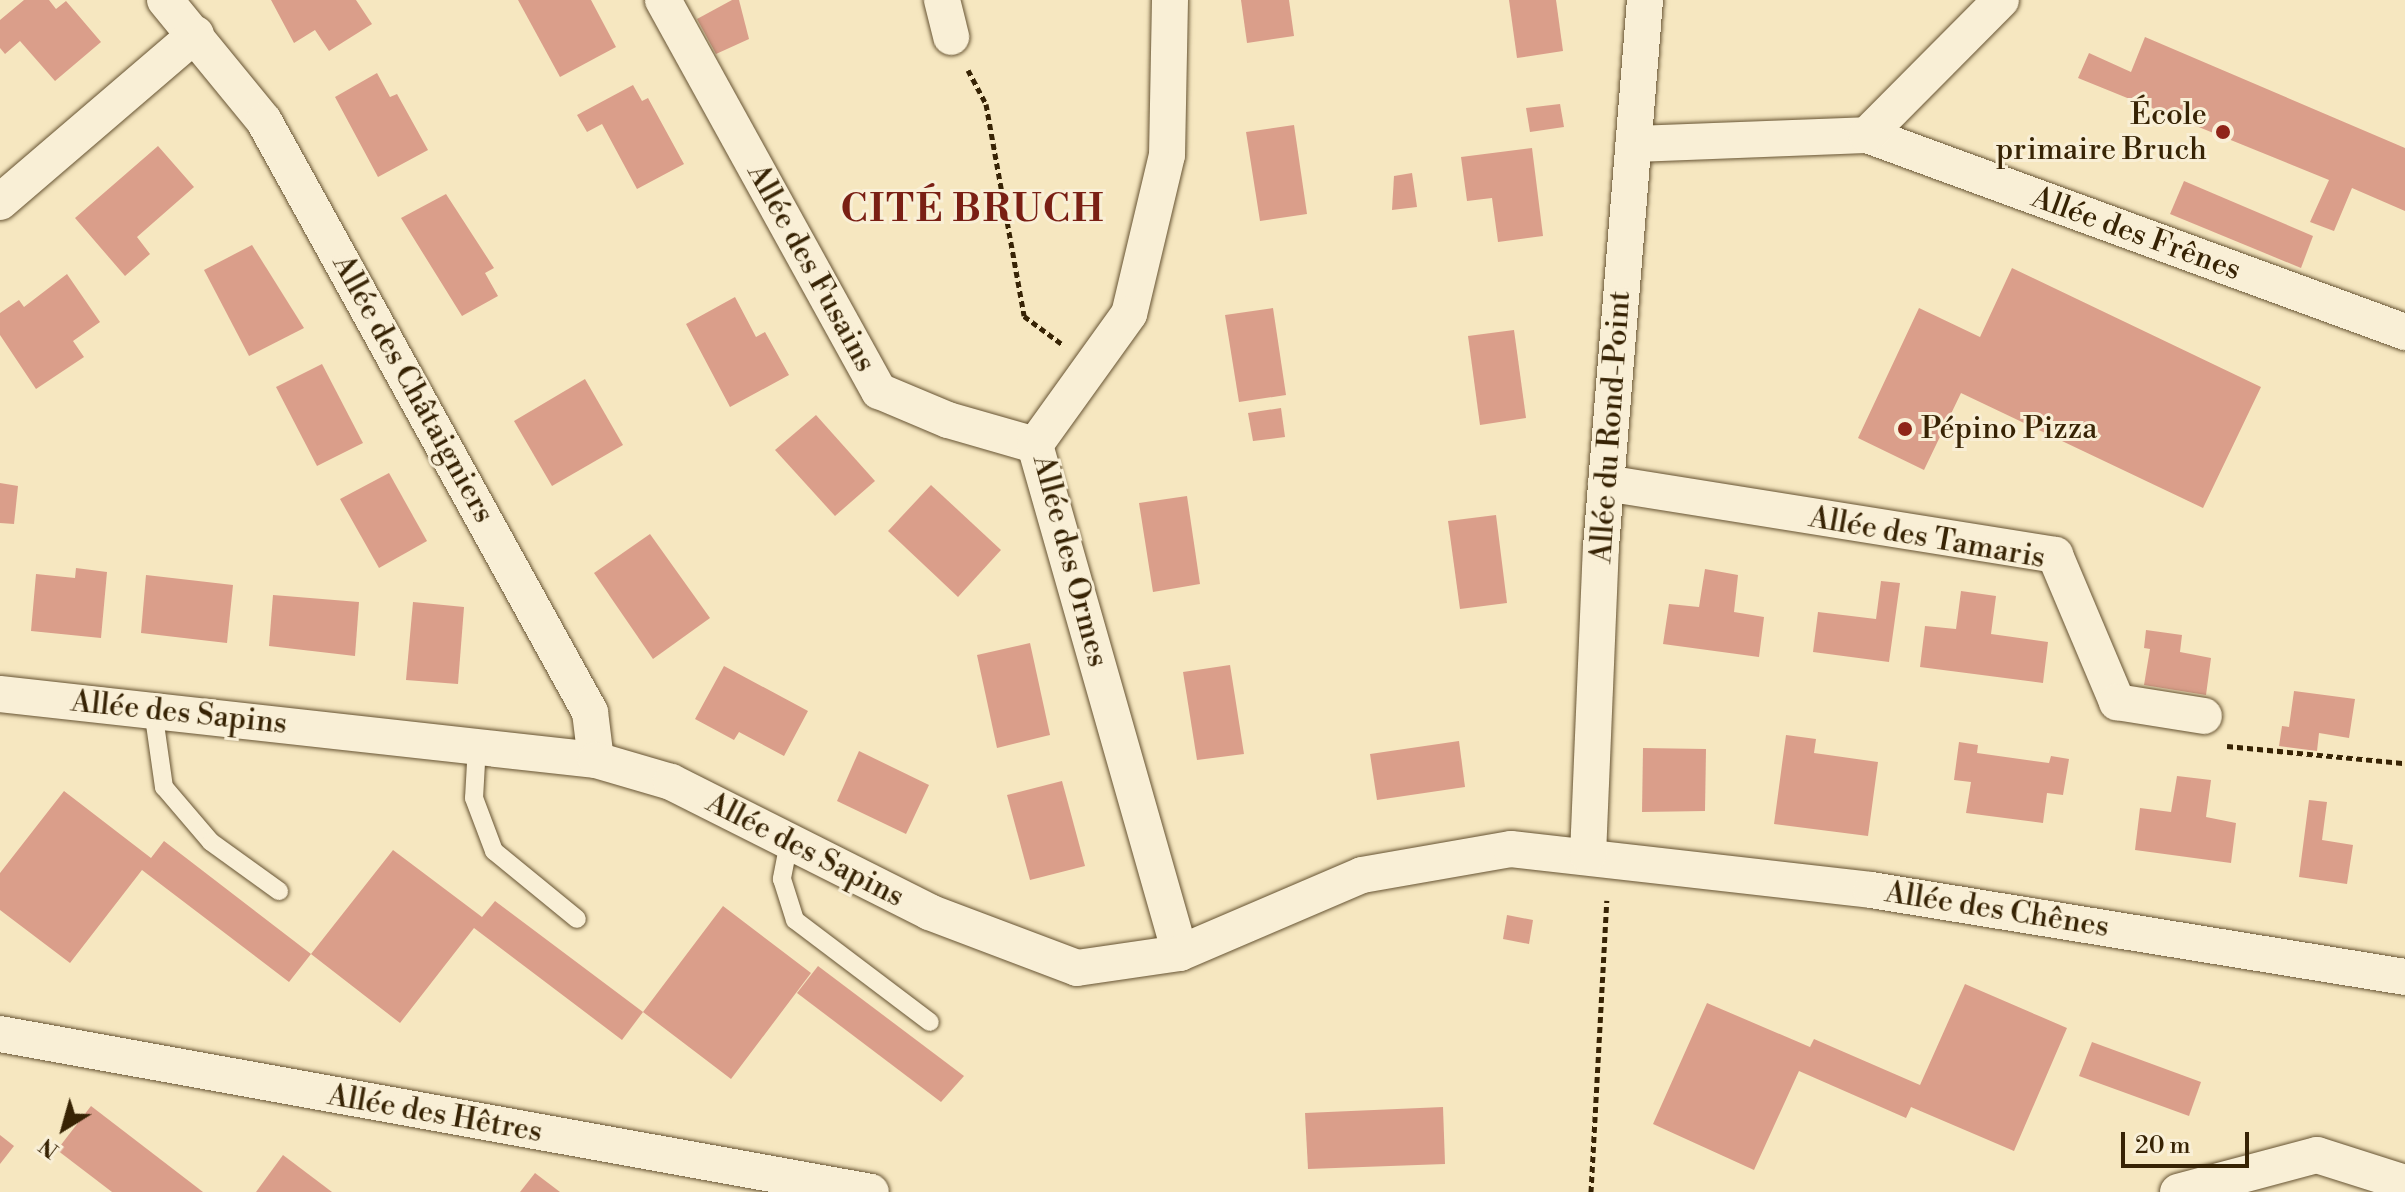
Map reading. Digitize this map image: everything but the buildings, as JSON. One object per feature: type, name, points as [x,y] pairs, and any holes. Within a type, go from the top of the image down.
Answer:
[{"type":"street","name":"Allée des Châtaigniers","points":[[165,0],[196,34],[264,121],[590,712],[596,760]]},
{"type":"street","name":"Allée des Fusains","points":[[663,0],[879,391],[948,420],[1035,445]]},
{"type":"street","points":[[942,0],[951,37]]},
{"type":"street","name":"Allée des Ormes","points":[[1170,0],[1167,155],[1129,314],[1035,445],[1180,953]]},
{"type":"street","name":"Allée du Rond-Point","points":[[1599,857],[1606,483],[1645,0]]},
{"type":"street","points":[[1634,144],[1867,135],[2001,0]]},
{"type":"street","points":[[0,202],[196,34]]},
{"type":"street","name":"Allée des Frênes","points":[[1867,135],[2405,332]]},
{"type":"street","name":"Allée des Tamaris","points":[[1606,483],[2055,555],[2117,702],[2204,716]]},
{"type":"street","name":"Allée des Sapins","points":[[0,694],[596,760],[671,782],[929,912],[1077,968],[1180,953],[1362,875],[1511,849],[1599,857]]},
{"type":"street","name":"Allée des Chênes","points":[[1599,857],[1871,890],[2405,977]]},
{"type":"street","name":"Allée des Hêtres","points":[[0,1034],[871,1192]]},
{"type":"street","points":[[2178,1192],[2317,1155],[2405,1183]]},
{"type":"lane","points":[[153,710],[164,787],[211,842],[279,891]]},
{"type":"lane","points":[[477,745],[474,798],[494,851],[577,919]]},
{"type":"lane","points":[[789,842],[782,879],[795,920],[930,1022]]},
{"type":"path","points":[[951,37],[986,104],[1024,316]]},
{"type":"path","points":[[2204,716],[2224,746],[2405,763]]},
{"type":"path","points":[[1591,1192],[1599,857]]},
{"type":"place","name":"École primaire Bruch","points":[[2223,132]]},
{"type":"place","name":"Pépino Pizza","points":[[1905,429]]},
{"type":"district","name":"CITÉ BRUCH","points":[[973,210]]}]
